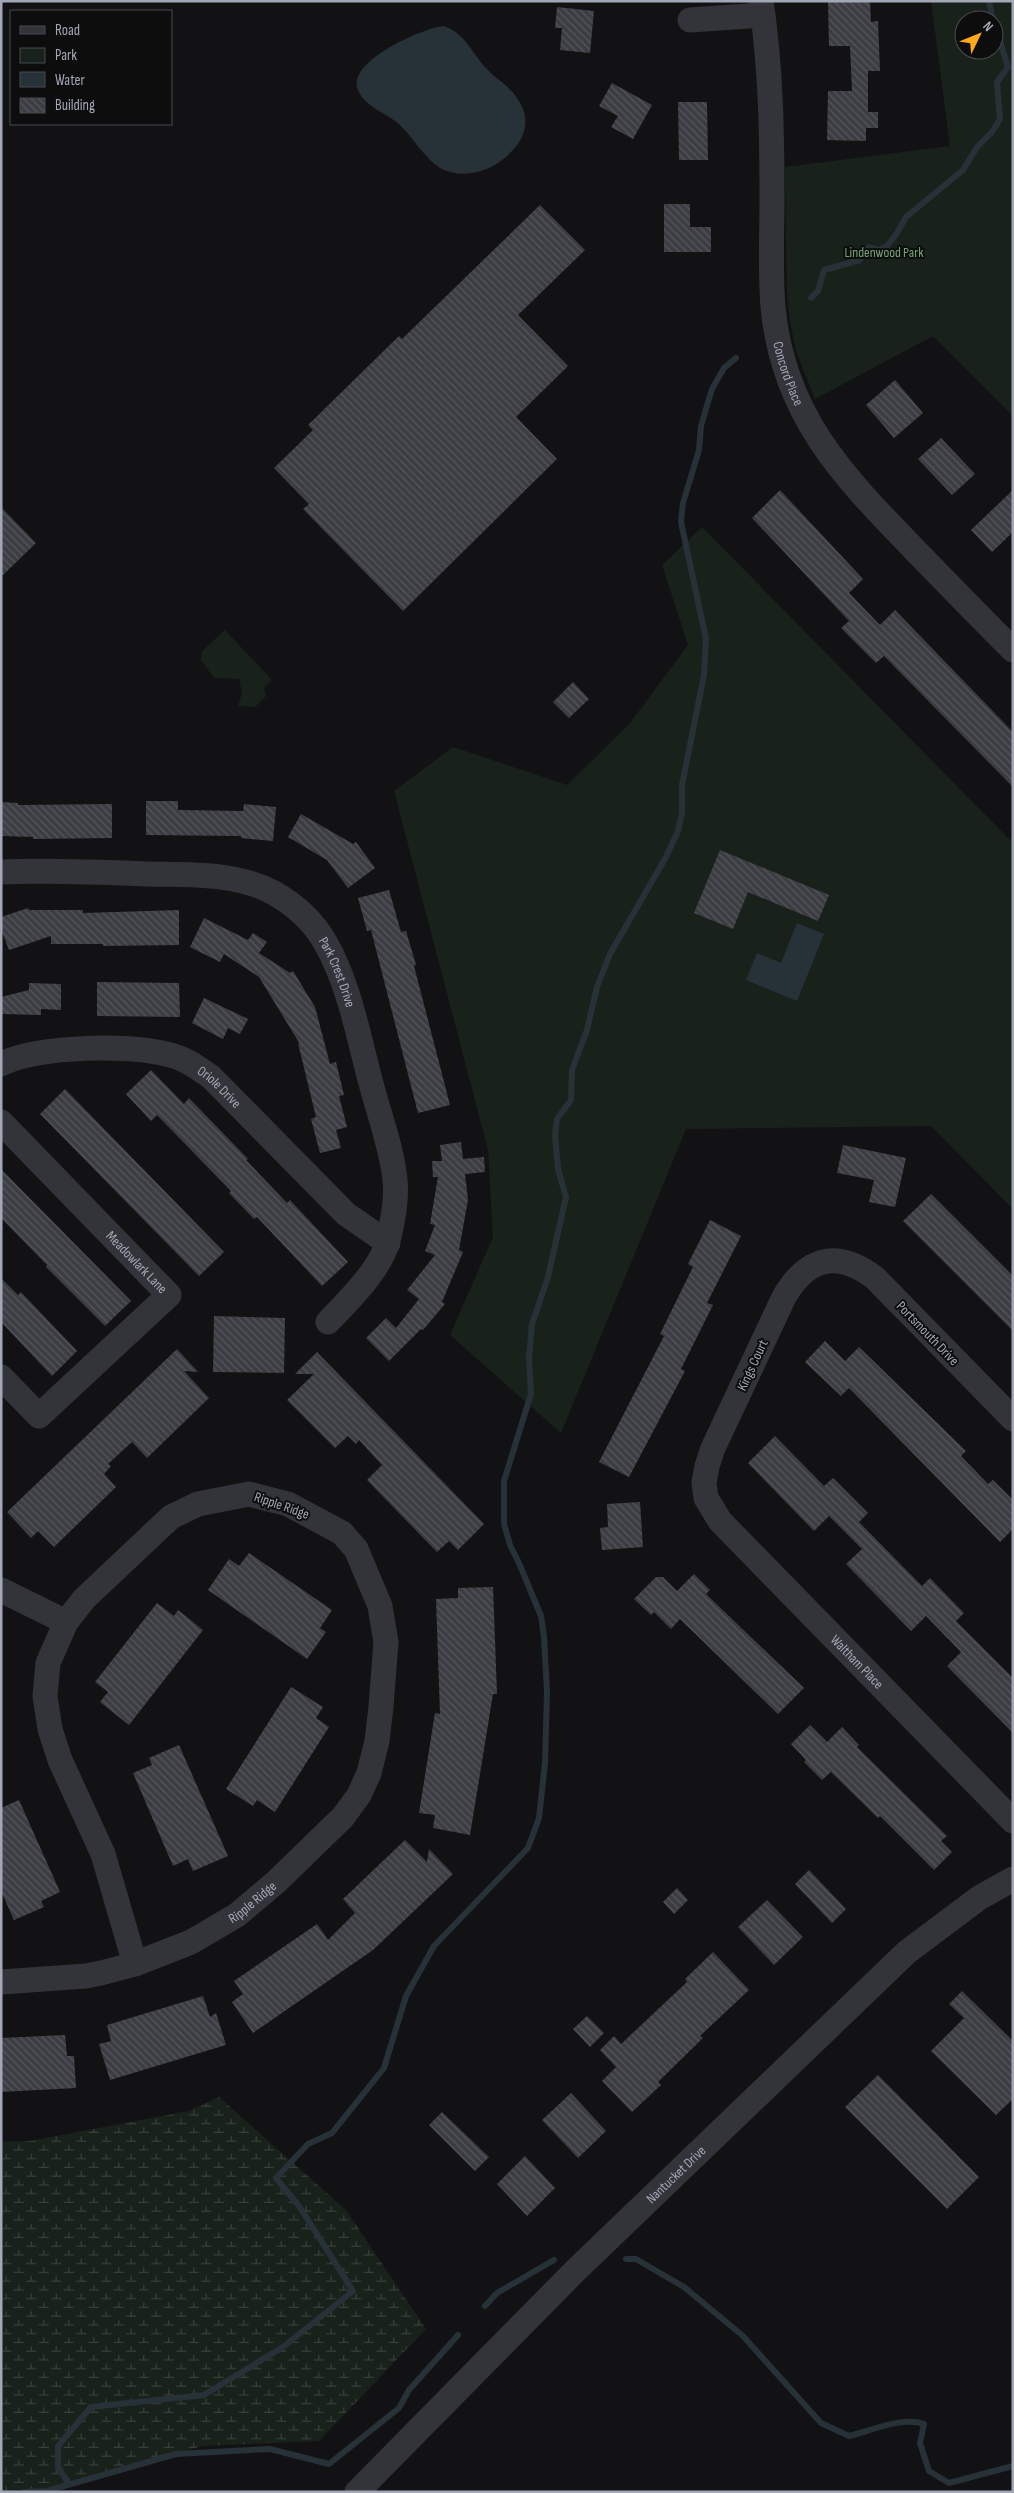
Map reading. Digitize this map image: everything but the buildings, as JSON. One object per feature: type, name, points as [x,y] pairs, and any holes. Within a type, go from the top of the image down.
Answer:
[{"type":"street","name":"Concord Place","points":[[690,20],[762,8],[772,136],[773,307],[784,362],[794,391],[814,432],[845,476],[1012,648]]},
{"type":"street","name":"Park Crest Drive","points":[[1,872],[54,870],[217,876],[272,892],[302,913],[326,942],[342,981],[389,1149],[395,1179],[396,1198],[388,1242],[358,1292],[328,1322]]},
{"type":"street","name":"Oriole Drive","points":[[1,1064],[40,1052],[70,1049],[150,1051],[188,1062],[210,1076],[346,1214],[388,1242]]},
{"type":"street","name":"Meadowlark Lane","points":[[1,1122],[169,1295],[38,1416],[1,1377]]},
{"type":"street","name":"Portsmouth Drive","points":[[835,1259],[850,1262],[875,1278],[1013,1419]]},
{"type":"street","name":"Kings Court","points":[[706,1498],[704,1483],[713,1448],[784,1297],[792,1284],[804,1272],[820,1261],[835,1259]]},
{"type":"street","name":"Ripple Ridge","points":[[1,1982],[86,1976],[135,1964],[191,1942],[237,1915],[276,1882],[343,1817],[358,1795],[369,1773],[377,1741],[381,1707],[386,1642],[380,1606],[356,1548],[342,1532],[304,1511],[249,1494],[198,1504],[170,1517],[84,1599],[66,1622],[48,1663],[45,1696],[50,1729],[60,1760],[103,1854],[135,1964]]},
{"type":"street","name":"Waltham Place","points":[[706,1498],[720,1521],[1013,1822]]},
{"type":"street","points":[[1,1590],[66,1622]]},
{"type":"street","name":"Nantucket Drive","points":[[357,2492],[575,2272],[907,1952],[979,1898],[1013,1878]]},
{"type":"green space","name":"Lindenwood Park","points":[[931,1],[1013,1],[1013,416],[933,336],[815,399],[796,351],[790,322],[787,293],[785,167],[950,146]]},
{"type":"green space","points":[[702,527],[1013,843],[1013,1209],[931,1126],[686,1129],[561,1433],[450,1335],[493,1237],[488,1150],[394,791],[453,747],[567,785],[630,723],[688,645],[662,565]]},
{"type":"green space","points":[[225,630],[272,680],[264,688],[266,696],[255,707],[238,706],[242,693],[239,679],[214,678],[201,660],[202,651]]},
{"type":"green space","points":[[219,2097],[346,2210],[426,2329],[319,2441],[202,2446],[47,2491],[1,2492],[1,2142],[30,2141],[189,2111]]},
{"type":"water","points":[[444,26],[458,34],[488,70],[514,94],[521,104],[525,115],[523,135],[517,145],[498,163],[485,170],[462,174],[440,168],[429,159],[399,124],[369,104],[360,94],[357,87],[358,77],[365,66],[376,56],[405,39]]},
{"type":"water","points":[[797,923],[824,934],[797,1001],[746,980],[757,953],[781,963]]},
{"type":"waterway","points":[[989,1],[991,10]]},
{"type":"waterway","points":[[811,298],[818,291],[824,270],[860,260],[863,253],[869,247],[879,250],[888,245],[906,217],[963,170],[977,147],[992,132],[1000,119],[997,82],[1008,67],[1004,54]]},
{"type":"waterway","points":[[69,2484],[58,2467],[58,2446],[91,2407],[204,2395],[283,2347],[353,2291],[299,2206],[276,2178],[308,2144],[332,2133],[384,2068],[406,1996],[434,1946],[528,1848],[539,1818],[545,1763],[547,1692],[544,1637],[541,1616],[510,1545],[504,1524],[504,1481],[531,1394],[529,1358],[532,1324],[548,1277],[566,1197],[558,1169],[555,1135],[557,1119],[571,1100],[572,1070],[587,1030],[597,987],[610,954],[666,857],[678,831],[682,813],[682,785],[704,675],[706,639],[681,522],[683,503],[699,450],[701,426],[712,389],[724,368],[736,358]]},
{"type":"waterway","points":[[626,2259],[636,2259],[684,2287],[743,2336],[821,2423],[849,2436],[896,2423],[915,2422],[924,2424],[920,2443],[929,2471],[949,2483],[1013,2466]]},
{"type":"waterway","points":[[485,2306],[497,2293],[554,2260]]},
{"type":"waterway","points":[[24,2492],[47,2491],[176,2454],[270,2449],[329,2464],[399,2408],[409,2390],[458,2335]]}]
